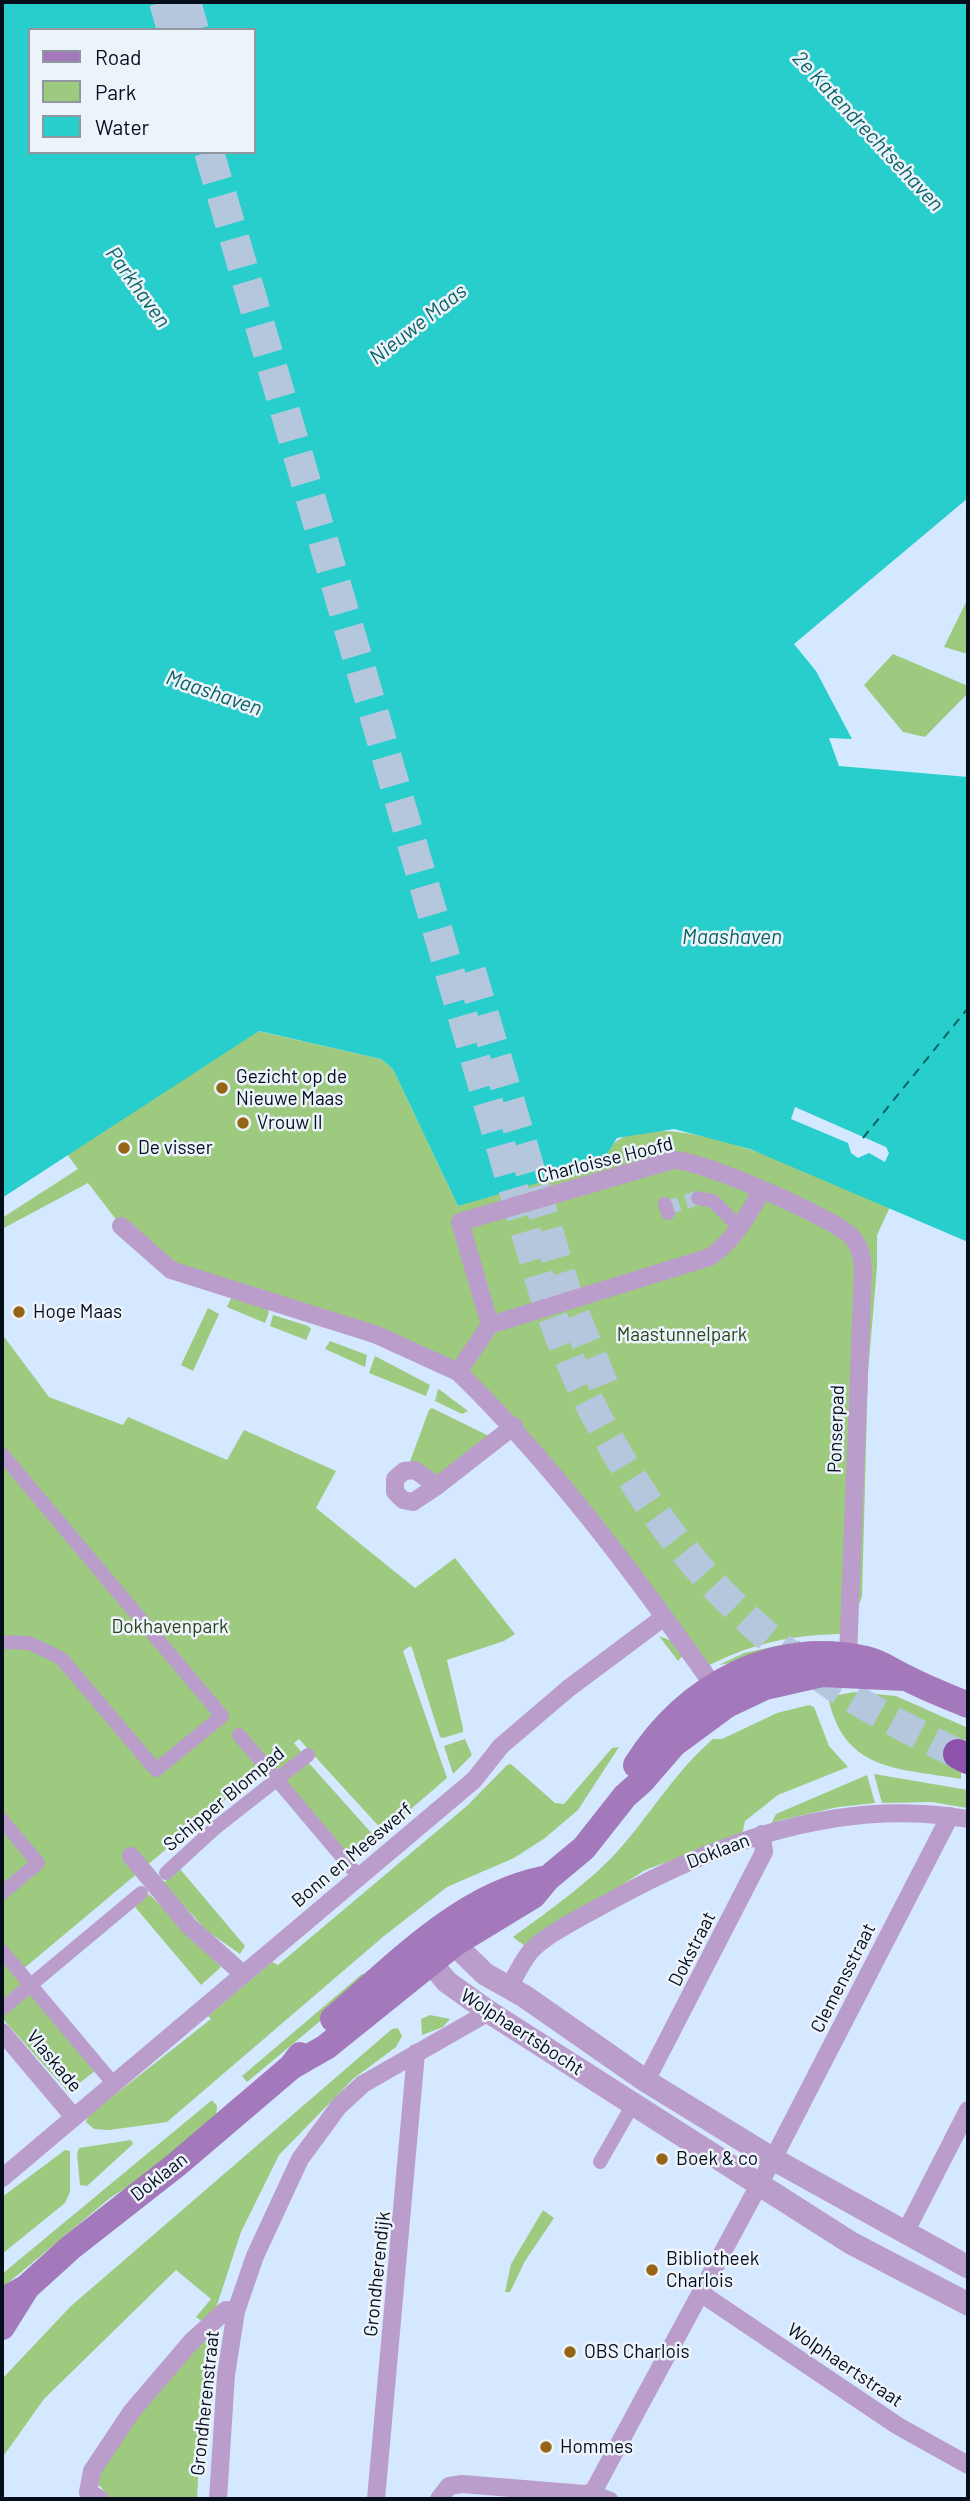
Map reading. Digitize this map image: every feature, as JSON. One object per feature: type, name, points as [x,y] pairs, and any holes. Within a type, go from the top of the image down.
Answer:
[{"type":"main road","name":"Doklaan","points":[[720,1695],[766,1662],[820,1654],[848,1656],[879,1663],[905,1678],[968,1705]]},
{"type":"main road","name":"Doklaan","points":[[428,1951],[454,1944],[533,1896],[548,1878],[584,1848],[625,1796],[630,1775],[651,1742],[678,1712],[720,1695],[822,1674],[905,1678]]},
{"type":"main road","name":"Doklaan","points":[[2,2301],[27,2287],[70,2248],[186,2156],[291,2067],[326,2047],[428,1951],[494,1896],[520,1883],[548,1878]]},
{"type":"main road","name":"Doklaan","points":[[2,2327],[27,2287]]},
{"type":"street","name":"Charloisse Hoofd","points":[[490,1325],[460,1222],[673,1160],[717,1170],[761,1192]]},
{"type":"street","name":"Ponserpad","points":[[761,1192],[831,1213],[852,1236],[860,1251],[863,1270],[848,1656]]},
{"type":"street","points":[[458,1372],[490,1325],[698,1262],[725,1247],[740,1228],[761,1192]]},
{"type":"street","points":[[698,1198],[713,1200],[740,1228]]},
{"type":"street","points":[[121,1226],[171,1270],[366,1331],[458,1372],[514,1426],[664,1617],[720,1695]]},
{"type":"street","points":[[437,1486],[514,1426]]},
{"type":"street","points":[[2,1454],[222,1716],[156,1770],[61,1658],[29,1643],[2,1642]]},
{"type":"street","name":"Bonn en Meeswerf","points":[[2,2178],[359,1877],[485,1767],[501,1746],[569,1688],[664,1617]]},
{"type":"street","points":[[239,1735],[359,1877]]},
{"type":"street","name":"Schipper Blompad","points":[[2,2009],[154,1883],[214,1829],[308,1755]]},
{"type":"street","name":"Doklaan","points":[[516,1992],[530,1951],[564,1928],[680,1865],[724,1846],[762,1834],[855,1815],[950,1816],[968,1819]]},
{"type":"street","name":"Clemensstraat","points":[[757,2185],[773,2159],[950,1816]]},
{"type":"street","points":[[2,1820],[38,1863],[2,1894]]},
{"type":"street","name":"Dokstraat","points":[[646,2081],[764,1852],[762,1834]]},
{"type":"street","points":[[131,1856],[189,1926],[243,1974]]},
{"type":"street","name":"Wolphaertsbocht","points":[[454,1944],[472,1964],[646,2081],[773,2159],[968,2267]]},
{"type":"street","points":[[2,1951],[114,2083]]},
{"type":"street","name":"Wolphaertsbocht","points":[[428,1951],[457,1990],[632,2106],[851,2244],[968,2304]]},
{"type":"street","points":[[498,2017],[510,2008],[516,1992]]},
{"type":"street","name":"Grondherenstraat","points":[[218,2499],[226,2375],[236,2311],[245,2281],[284,2188],[315,2135],[339,2106],[363,2084],[416,2053],[498,2017]]},
{"type":"street","name":"Vlaskade","points":[[2,2032],[74,2116]]},
{"type":"street","name":"Grondherendijk","points":[[376,2499],[416,2053]]},
{"type":"street","points":[[600,2162],[632,2106]]},
{"type":"street","points":[[905,2233],[968,2110]]},
{"type":"street","points":[[589,2493],[702,2294],[757,2185]]},
{"type":"street","name":"Wolphaertstraat","points":[[702,2294],[898,2426],[968,2465]]},
{"type":"street","name":"Grondherenstraat","points":[[100,2499],[88,2492],[92,2471],[132,2411],[191,2342],[226,2310],[236,2311]]},
{"type":"street","points":[[440,2499],[449,2487],[462,2484],[589,2493],[611,2499]]},
{"type":"green space","points":[[968,598],[968,654],[944,647]]},
{"type":"green space","points":[[893,654],[968,686],[968,693],[925,737],[903,732],[864,685]]},
{"type":"green space","name":"Maastunnelpark","points":[[258,1031],[381,1059],[393,1069],[458,1206],[608,1149],[631,1134],[664,1131],[703,1136],[746,1148],[890,1207],[877,1235],[868,1372],[862,1596],[849,1634],[791,1638],[755,1646],[702,1669],[458,1372],[196,1280],[121,1226],[88,1183],[2,1229],[2,1218],[78,1169],[67,1154]]},
{"type":"green space","points":[[231,1298],[267,1309],[269,1312],[265,1323],[227,1307]]},
{"type":"green space","points":[[208,1308],[219,1314],[193,1371],[181,1365]]},
{"type":"green space","points":[[273,1315],[308,1326],[311,1329],[306,1340],[270,1326]]},
{"type":"green space","name":"Dokhavenpark","points":[[2,1334],[49,1397],[123,1425],[128,1417],[227,1460],[244,1430],[336,1471],[316,1508],[415,1588],[455,1558],[515,1634],[504,1641],[447,1660],[463,1732],[443,1738],[440,1737],[412,1648],[410,1646],[403,1651],[447,1778],[384,1832],[299,1739],[294,1743],[302,1753],[278,1774],[268,1764],[16,1975],[95,2071],[68,2092],[2,2018]]},
{"type":"green space","points":[[330,1341],[367,1355],[365,1367],[325,1349]]},
{"type":"green space","points":[[375,1356],[430,1385],[426,1396],[369,1373]]},
{"type":"green space","points":[[438,1389],[468,1411],[462,1414],[435,1401]]},
{"type":"green space","points":[[432,1408],[489,1436],[437,1477],[409,1464]]},
{"type":"green space","points":[[659,1636],[672,1641],[683,1655],[678,1661]]},
{"type":"green space","points":[[800,1641],[801,1651],[719,1665],[744,1653]]},
{"type":"green space","points":[[854,1692],[896,1696],[968,1728],[968,1737],[961,1744],[961,1779],[895,1768],[861,1753],[847,1740],[836,1722],[828,1697]]},
{"type":"green space","points":[[809,1705],[814,1707],[829,1746],[848,1767],[778,1795],[745,1821],[742,1835],[645,1870],[526,1947],[513,1937],[598,1871],[677,1777],[713,1739],[722,1739],[777,1713]]},
{"type":"green space","points":[[465,1739],[472,1755],[453,1774],[444,1746]]},
{"type":"green space","points":[[619,1747],[578,1810],[545,1838],[514,1858],[447,1887],[384,1936],[167,2122],[109,2130],[94,2129],[86,2122],[88,2116],[211,2019],[208,2016],[272,1962],[278,1965],[468,1805],[507,1765],[511,1764],[555,1803],[564,1804],[612,1748]]},
{"type":"green space","points":[[308,1762],[375,1837],[352,1859],[284,1783]]},
{"type":"green space","points":[[874,1774],[968,1790],[968,1808],[931,1802],[882,1803]]},
{"type":"green space","points":[[867,1775],[875,1803],[838,1807],[777,1821],[778,1826],[770,1826],[776,1814]]},
{"type":"green space","points":[[180,1869],[245,1946],[240,1954],[206,1930],[163,1883]]},
{"type":"green space","points":[[149,1894],[221,1967],[201,1985],[135,1907]]},
{"type":"green space","points":[[362,1974],[366,1974],[366,1983],[247,2082],[242,2076]]},
{"type":"green space","points":[[430,2015],[450,2019],[443,2027],[422,2035],[421,2019]]},
{"type":"green space","points":[[398,2028],[402,2036],[396,2047],[353,2079],[279,2155],[241,2232],[215,2311],[203,2322],[196,2317],[211,2299],[176,2270],[44,2399],[2,2458],[2,2379],[71,2306],[392,2029]]},
{"type":"green space","points":[[212,2100],[217,2106],[216,2117],[138,2180],[110,2198],[2,2288],[2,2274]]},
{"type":"green space","points":[[131,2140],[133,2144],[87,2186],[80,2185],[77,2154],[79,2148]]},
{"type":"green space","points":[[65,2150],[70,2151],[70,2192],[65,2203],[2,2254],[2,2197]]},
{"type":"green space","points":[[543,2210],[554,2218],[525,2261],[510,2292],[505,2292],[511,2264]]},
{"type":"green space","points":[[213,2328],[203,2383],[197,2499],[111,2499],[98,2484],[116,2441],[145,2400]]},
{"type":"water","points":[[2,2],[968,2],[968,498],[794,644],[816,671],[852,739],[829,738],[839,766],[968,777],[968,1242],[750,1149],[674,1129],[617,1138],[600,1165],[458,1206],[393,1069],[381,1059],[259,1031],[2,1198]]},
{"type":"pier","points":[[795,1107],[886,1147],[889,1153],[885,1162],[869,1153],[858,1158],[851,1153],[848,1143],[791,1119]]},
{"type":"ferry route","points":[[863,1138],[968,1008]]},
{"type":"tunnel","points":[[164,2],[171,28]]},
{"type":"tunnel","points":[[186,2],[193,28]]},
{"type":"tunnel","points":[[210,154],[543,1290],[589,1401],[617,1454],[650,1506],[687,1554],[727,1599],[771,1640],[819,1676],[887,1718],[958,1754]]},
{"type":"tunnel","points":[[471,971],[568,1298],[608,1396]]},
{"type":"tunnel","points":[[666,1208],[698,1198]]},
{"type":"place","name":"Gezicht op de Nieuwe Maas","points":[[222,1088]]},
{"type":"place","name":"Vrouw II","points":[[243,1123]]},
{"type":"place","name":"De visser","points":[[124,1148]]},
{"type":"place","name":"Hoge Maas","points":[[19,1312]]},
{"type":"place","name":"Boek & co","points":[[662,2159]]},
{"type":"place","name":"Bibliotheek Charlois","points":[[652,2270]]},
{"type":"place","name":"OBS Charlois","points":[[570,2352]]},
{"type":"place","name":"Hommes","points":[[546,2447]]},
{"type":"water label","name":"2e Katendrechtsehaven","points":[[868,131]]},
{"type":"water label","name":"Parkhaven","points":[[138,287]]},
{"type":"water label","name":"Nieuwe Maas","points":[[418,324]]},
{"type":"water label","name":"Maashaven","points":[[214,693]]},
{"type":"water label","name":"Maashaven","points":[[732,937]]}]
